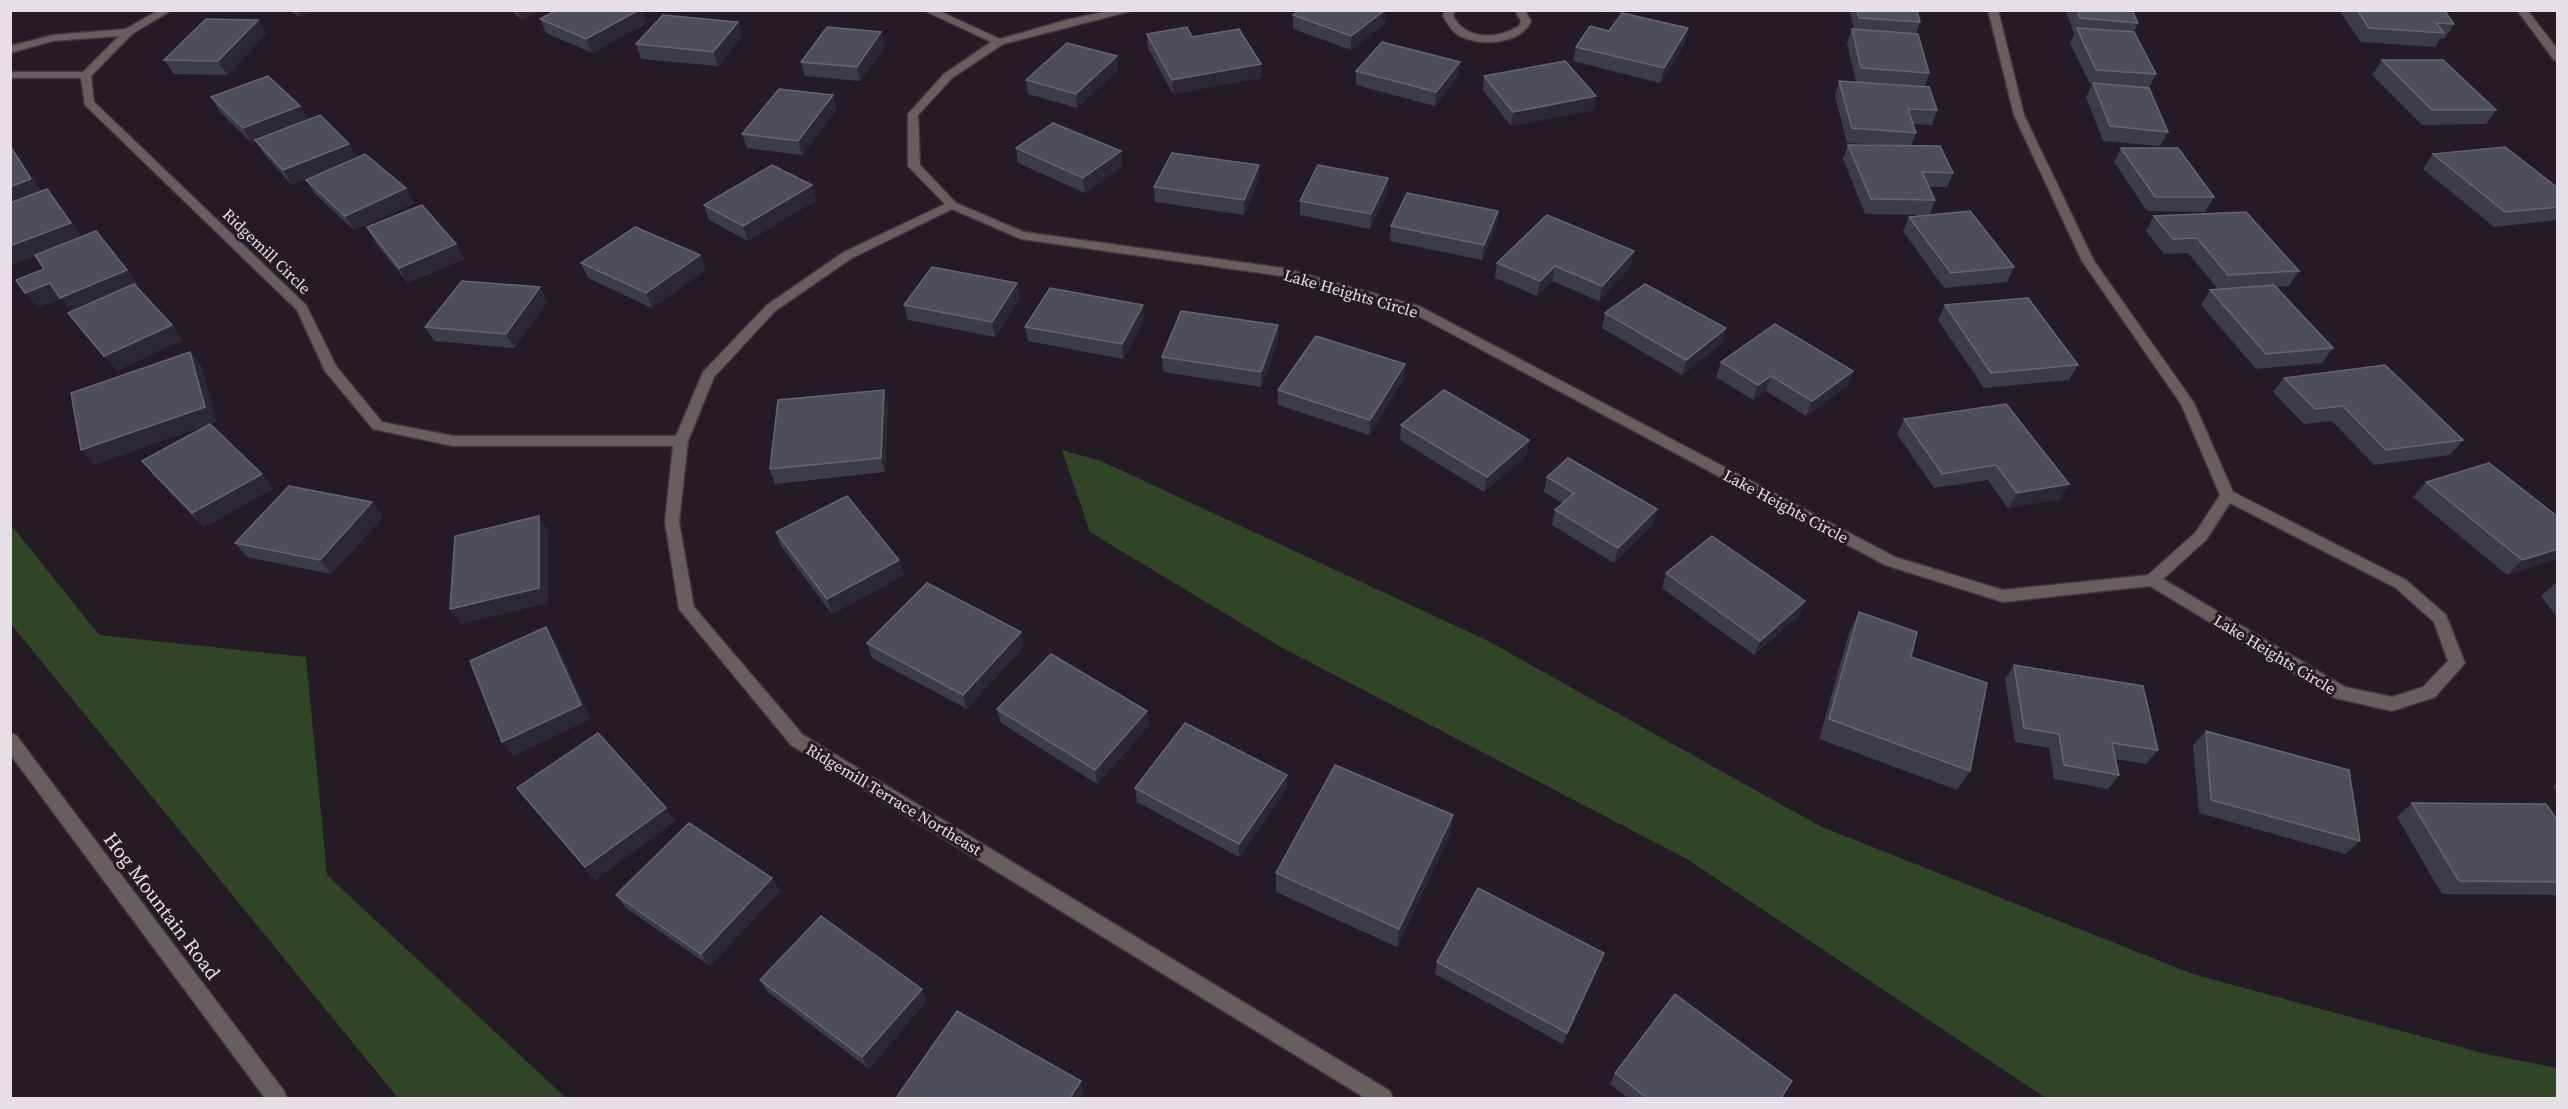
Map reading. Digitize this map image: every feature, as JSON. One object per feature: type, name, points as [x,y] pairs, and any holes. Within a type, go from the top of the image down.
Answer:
[{"type":"street","points":[[10,75],[86,75],[128,32],[167,10]]},
{"type":"street","points":[[928,10],[999,42]]},
{"type":"street","name":"Lake Heights Circle","points":[[1130,10],[1066,23],[999,42],[948,76],[913,114],[914,166],[952,205],[1021,235],[1283,272],[1415,309],[1869,550],[1912,568],[2003,596],[2152,580],[2341,693],[2392,704],[2429,692],[2457,663],[2440,619],[2401,584],[2227,495]]},
{"type":"street","points":[[1450,10],[1448,16],[1450,24],[1458,31],[1486,39],[1508,36],[1523,28],[1526,21],[1520,10]]},
{"type":"street","points":[[1994,10],[2019,115],[2088,261],[2187,403],[2227,495],[2200,536],[2152,580]]},
{"type":"street","points":[[2523,10],[2558,58]]},
{"type":"street","points":[[10,50],[30,42],[52,38],[128,32]]},
{"type":"street","name":"Ridgemill Circle","points":[[86,75],[89,103],[302,308],[330,368],[378,426],[453,441],[681,441]]},
{"type":"street","name":"Ridgemill Terrace Northeast","points":[[952,205],[848,255],[771,308],[708,375],[681,441],[672,522],[687,609],[797,740],[1383,1098]]},
{"type":"street","name":"Hog Mountain Road","points":[[10,740],[277,1098]]},
{"type":"green space","points":[[1062,450],[1101,461],[1486,640],[1822,827],[2193,974],[2486,1054],[2557,1068],[2557,1098],[2046,1098],[1687,859],[1279,646],[1090,532]]},
{"type":"green space","points":[[11,525],[99,635],[306,657],[327,875],[566,1098],[398,1098],[11,624]]},
{"type":"building","points":[[557,10],[639,10],[586,39],[540,19]]},
{"type":"building","points":[[1299,10],[1385,10],[1351,36],[1293,15]]},
{"type":"building","points":[[1857,10],[1917,10],[1920,22],[1859,18]]},
{"type":"building","points":[[2077,10],[2132,10],[2138,23],[2080,18]]},
{"type":"building","points":[[2357,10],[2444,10],[2454,24],[2436,23],[2444,33],[2369,28]]},
{"type":"building","points":[[1622,13],[1688,28],[1664,68],[1576,47],[1590,26],[1609,31]]},
{"type":"building","points":[[663,15],[738,22],[713,52],[636,44]]},
{"type":"building","points":[[206,19],[258,20],[218,61],[164,60]]},
{"type":"building","points":[[827,27],[881,32],[857,67],[801,62]]},
{"type":"building","points":[[1187,27],[1192,37],[1239,29],[1261,64],[1172,80],[1147,34]]},
{"type":"building","points":[[2077,28],[2134,32],[2156,74],[2096,70]]},
{"type":"building","points":[[1852,29],[1918,34],[1929,73],[1861,68]]},
{"type":"building","points":[[1382,42],[1460,62],[1436,92],[1356,71]]},
{"type":"building","points":[[1067,43],[1117,56],[1076,94],[1026,80]]},
{"type":"building","points":[[2382,60],[2443,60],[2496,110],[2432,110]]},
{"type":"building","points":[[1565,61],[1596,96],[1513,112],[1484,76]]},
{"type":"building","points":[[268,76],[300,106],[243,128],[211,97]]},
{"type":"building","points":[[1839,81],[1929,87],[1937,110],[1908,109],[1916,133],[1852,128]]},
{"type":"building","points":[[2093,83],[2149,88],[2168,132],[2110,126]]},
{"type":"building","points":[[779,89],[833,95],[798,141],[742,134]]},
{"type":"building","points":[[320,115],[349,144],[283,170],[255,140]]},
{"type":"building","points":[[1053,123],[1121,151],[1083,178],[1016,148]]},
{"type":"building","points":[[1848,145],[1940,146],[1953,173],[1922,172],[1935,200],[1871,199]]},
{"type":"building","points":[[10,146],[31,179],[10,187]]},
{"type":"building","points":[[2505,147],[2558,188],[2558,207],[2505,212],[2433,154]]},
{"type":"building","points":[[2121,148],[2178,148],[2214,197],[2155,197]]},
{"type":"building","points":[[1172,153],[1259,165],[1244,200],[1154,187]]},
{"type":"building","points":[[365,154],[406,188],[345,216],[306,180]]},
{"type":"building","points":[[772,165],[812,185],[743,226],[704,205]]},
{"type":"building","points":[[1318,165],[1388,178],[1371,214],[1300,201]]},
{"type":"building","points":[[47,189],[71,223],[10,246],[10,203]]},
{"type":"building","points":[[1407,193],[1498,211],[1484,245],[1391,226]]},
{"type":"building","points":[[422,205],[456,244],[399,268],[367,227]]},
{"type":"building","points":[[1970,211],[2014,267],[1951,273],[1909,217]]},
{"type":"building","points":[[2246,212],[2299,271],[2228,275],[2197,238],[2173,239],[2154,216]]},
{"type":"building","points":[[1547,215],[1634,251],[1602,286],[1555,266],[1540,281],[1497,263]]},
{"type":"building","points":[[635,227],[700,255],[646,293],[581,263]]},
{"type":"building","points":[[96,231],[127,270],[60,298],[50,283],[25,293],[16,280],[44,269],[35,255]]},
{"type":"building","points":[[932,267],[1017,283],[992,322],[904,305]]},
{"type":"building","points":[[462,281],[540,287],[506,334],[425,327]]},
{"type":"building","points":[[134,284],[172,325],[104,356],[68,313]]},
{"type":"building","points":[[1645,284],[1726,328],[1686,360],[1605,313]]},
{"type":"building","points":[[2274,285],[2333,348],[2266,354],[2210,290]]},
{"type":"building","points":[[1050,288],[1143,305],[1122,344],[1025,327]]},
{"type":"building","points":[[2028,298],[2078,365],[1991,373],[1945,305]]},
{"type":"building","points":[[1181,311],[1278,325],[1261,372],[1162,357]]},
{"type":"building","points":[[1775,324],[1853,371],[1812,401],[1771,376],[1758,385],[1721,362]]},
{"type":"building","points":[[1316,336],[1405,364],[1370,420],[1278,390]]},
{"type":"building","points":[[190,352],[205,407],[81,450],[71,393]]},
{"type":"building","points":[[2385,365],[2463,440],[2386,450],[2343,406],[2315,409],[2284,378]]},
{"type":"building","points":[[884,390],[881,458],[770,469],[778,400]]},
{"type":"building","points":[[1444,390],[1529,440],[1487,477],[1401,425]]},
{"type":"building","points":[[2006,404],[2069,484],[2017,493],[1996,465],[1942,474],[1904,419]]},
{"type":"building","points":[[210,424],[262,474],[192,513],[142,461]]},
{"type":"building","points":[[1568,458],[1657,509],[1618,548],[1555,510],[1574,493],[1547,477]]},
{"type":"building","points":[[2489,463],[2558,517],[2558,549],[2522,560],[2426,482]]},
{"type":"building","points":[[289,486],[372,502],[320,560],[235,543]]},
{"type":"building","points":[[847,496],[899,560],[827,599],[776,532]]},
{"type":"building","points":[[539,516],[539,588],[450,609],[455,536]]},
{"type":"building","points":[[1712,536],[1805,601],[1760,641],[1666,573]]},
{"type":"building","points":[[927,583],[1021,632],[963,695],[867,643]]},
{"type":"building","points":[[1859,612],[1917,632],[1911,657],[1987,683],[1970,771],[1829,719]]},
{"type":"building","points":[[546,627],[581,705],[502,742],[470,661]]},
{"type":"building","points":[[1051,654],[1147,711],[1095,770],[997,709]]},
{"type":"building","points":[[2014,665],[2143,686],[2158,750],[2112,743],[2119,775],[2064,765],[2059,734],[2024,728]]},
{"type":"building","points":[[1185,723],[1287,775],[1239,844],[1135,788]]},
{"type":"building","points":[[2206,731],[2349,770],[2360,841],[2211,800]]},
{"type":"building","points":[[598,733],[666,808],[585,867],[517,788]]},
{"type":"building","points":[[1335,765],[1453,815],[1399,929],[1276,873]]},
{"type":"building","points":[[2412,803],[2546,804],[2558,821],[2558,882],[2459,881]]},
{"type":"building","points":[[689,823],[772,878],[701,954],[616,895]]},
{"type":"building","points":[[1478,888],[1604,953],[1567,1033],[1437,962]]},
{"type":"building","points":[[821,916],[922,989],[862,1057],[760,980]]},
{"type":"building","points":[[1675,994],[1792,1081],[1781,1098],[1647,1098],[1615,1073]]},
{"type":"building","points":[[957,1011],[1081,1081],[1070,1098],[896,1098]]}]
